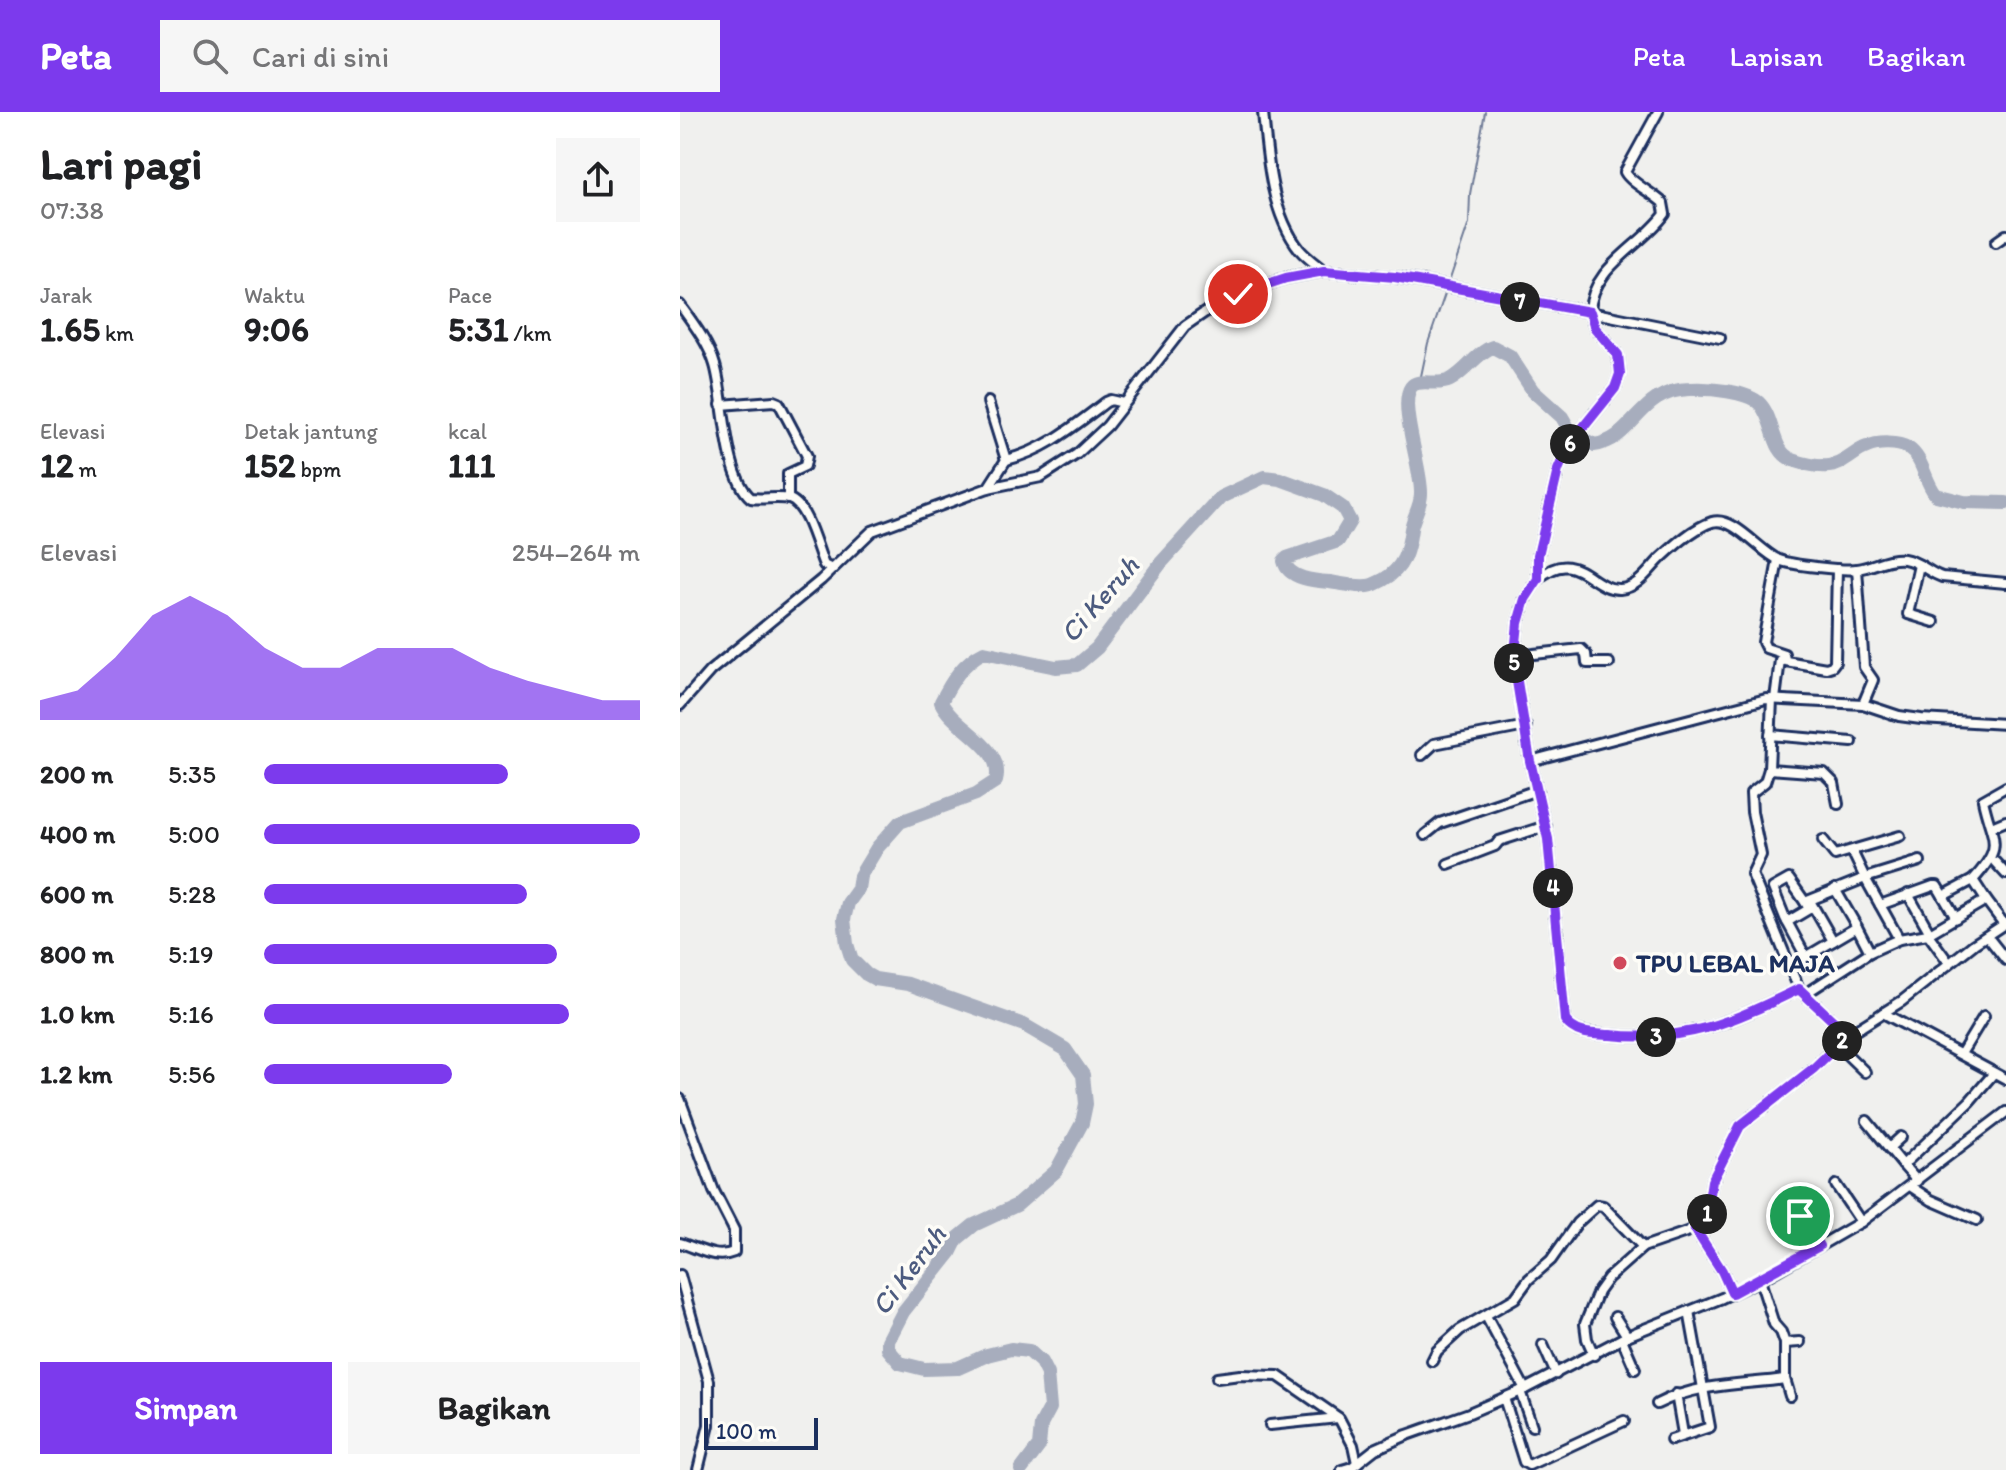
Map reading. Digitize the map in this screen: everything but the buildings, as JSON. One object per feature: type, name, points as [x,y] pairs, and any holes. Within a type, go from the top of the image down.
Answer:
[{"type":"street","points":[[1263,112],[1266,145],[1281,214],[1299,249],[1324,271]]},
{"type":"street","points":[[1538,579],[1536,566],[1558,470],[1569,445],[1615,388],[1620,364],[1618,355],[1595,328],[1590,298],[1599,281],[1665,214],[1662,200],[1625,172],[1658,112]]},
{"type":"street","points":[[1996,242],[2006,235]]},
{"type":"street","points":[[680,705],[710,671],[776,619],[881,526],[988,488],[1030,480],[1052,471],[1092,443],[1185,326],[1229,298],[1261,285],[1324,271],[1395,277],[1720,338]]},
{"type":"street","points":[[680,305],[715,364],[723,420],[746,494],[760,500],[788,499],[801,509],[824,565],[832,569]]},
{"type":"street","points":[[988,402],[1006,460]]},
{"type":"street","points":[[988,488],[1006,460],[1058,440],[1106,402],[1124,403]]},
{"type":"street","points":[[721,405],[779,403],[807,456],[805,466],[788,474],[788,499]]},
{"type":"street","points":[[1799,989],[1712,1028],[1686,1034],[1639,1038],[1588,1033],[1570,1027],[1565,1020],[1546,826],[1530,761],[1515,656],[1518,623],[1525,599],[1538,579],[1553,567],[1561,566],[1578,570],[1611,588],[1624,588],[1646,575],[1681,541],[1717,521],[1728,523],[1778,560],[1857,569],[1902,559],[1942,577],[2006,583]]},
{"type":"street","points":[[1778,560],[1763,642],[1766,648],[1784,654],[1785,660]]},
{"type":"street","points":[[1919,565],[1908,615],[1934,622]]},
{"type":"street","points":[[1837,569],[1835,662],[1826,668],[1785,660],[1779,662],[1769,769],[1765,782],[1751,793],[1761,855],[1752,874],[1799,989],[1848,1035]]},
{"type":"street","points":[[1857,569],[1864,667],[1873,680],[1863,704]]},
{"type":"street","points":[[1515,656],[1581,649],[1586,654],[1587,663],[1609,663]]},
{"type":"street","points":[[1530,761],[1774,699],[1863,704],[1899,716],[2006,724]]},
{"type":"street","points":[[1422,755],[1434,744],[1526,726]]},
{"type":"street","points":[[1770,735],[1852,742]]},
{"type":"street","points":[[1769,769],[1824,773],[1834,783],[1838,804]]},
{"type":"street","points":[[1943,896],[1973,880],[1995,862],[2000,844],[1983,800],[2006,787]]},
{"type":"street","points":[[1425,835],[1440,823],[1537,790]]},
{"type":"street","points":[[1994,826],[2006,821]]},
{"type":"street","points":[[1448,864],[1495,846],[1499,841],[1546,826]]},
{"type":"street","points":[[1823,840],[1835,855],[1900,836]]},
{"type":"street","points":[[1852,851],[1899,939]]},
{"type":"street","points":[[1787,922],[1835,889],[1920,861]]},
{"type":"street","points":[[1995,862],[2006,874]]},
{"type":"street","points":[[1806,957],[1787,922],[1774,886],[1789,879],[1833,941]]},
{"type":"street","points":[[1594,1355],[1585,1324],[1598,1292],[1608,1278],[1643,1247],[1695,1229],[1706,1219],[1712,1181],[1740,1126],[1814,1068],[1848,1035],[2005,924],[1973,880]]},
{"type":"street","points":[[1880,905],[1937,886],[1956,918]]},
{"type":"street","points":[[1835,889],[1870,952]]},
{"type":"street","points":[[1908,894],[1949,963]]},
{"type":"street","points":[[1811,990],[1870,952],[1899,939],[1929,934],[1986,900]]},
{"type":"street","points":[[1790,967],[1857,927]]},
{"type":"street","points":[[1987,936],[2006,960]]},
{"type":"street","points":[[1883,1013],[2006,1079]]},
{"type":"street","points":[[1961,1054],[1984,1016]]},
{"type":"street","points":[[1837,1045],[1865,1072]]},
{"type":"street","points":[[1903,1165],[1969,1102],[1994,1073]]},
{"type":"street","points":[[680,1099],[714,1191],[734,1230],[736,1246],[734,1252],[723,1255],[703,1252],[680,1243]]},
{"type":"street","points":[[1342,1470],[1354,1467],[1375,1449],[1523,1390],[1624,1338],[1760,1280],[1861,1222],[2006,1112]]},
{"type":"street","points":[[1867,1121],[1903,1165],[1914,1184],[1931,1200],[1977,1220]]},
{"type":"street","points":[[1889,1148],[1901,1137]]},
{"type":"street","points":[[1836,1185],[1861,1222]]},
{"type":"street","points":[[1432,1361],[1437,1351],[1460,1330],[1515,1298],[1529,1279],[1551,1260],[1577,1223],[1597,1205],[1603,1206],[1643,1247]]},
{"type":"street","points":[[1800,1216],[1819,1246]]},
{"type":"street","points":[[1695,1229],[1732,1293]]},
{"type":"street","points":[[680,1275],[709,1381],[709,1425],[698,1470]]},
{"type":"street","points":[[1760,1280],[1774,1324],[1785,1343],[1785,1379],[1790,1396]]},
{"type":"street","points":[[1671,1440],[1710,1427],[1689,1311]]},
{"type":"street","points":[[1486,1316],[1523,1390],[1532,1426]]},
{"type":"street","points":[[1615,1317],[1635,1369]]},
{"type":"street","points":[[1785,1343],[1800,1342]]},
{"type":"street","points":[[1543,1345],[1556,1374]]},
{"type":"street","points":[[1217,1378],[1278,1376],[1339,1418],[1353,1445],[1354,1467]]},
{"type":"street","points":[[1657,1404],[1676,1394],[1705,1387],[1785,1379]]},
{"type":"street","points":[[1676,1394],[1683,1434]]},
{"type":"street","points":[[1504,1398],[1524,1462],[1529,1465],[1624,1421]]},
{"type":"street","points":[[1270,1425],[1339,1418]]},
{"type":"waterway","points":[[1449,282],[1469,223],[1470,194],[1485,112]]},
{"type":"waterway","points":[[1420,381],[1428,343],[1447,288]]},
{"type":"waterway","name":"Ci Keruh","points":[[1021,1470],[1039,1446],[1041,1425],[1050,1408],[1047,1374],[1041,1362],[1029,1351],[1011,1349],[987,1355],[958,1368],[924,1369],[900,1363],[888,1349],[888,1341],[903,1312],[950,1253],[957,1239],[974,1225],[1017,1205],[1056,1171],[1082,1123],[1086,1104],[1083,1075],[1065,1049],[1024,1025],[908,984],[875,979],[866,974],[852,960],[844,919],[848,903],[858,889],[860,876],[877,848],[900,822],[976,794],[996,781],[997,769],[993,758],[947,712],[941,702],[964,667],[984,652],[1056,667],[1077,665],[1097,648],[1160,564],[1221,497],[1264,477],[1280,479],[1324,495],[1343,508],[1350,521],[1338,541],[1287,558],[1284,561],[1291,572],[1310,580],[1353,586],[1369,586],[1383,580],[1396,570],[1404,558],[1421,498],[1407,408],[1411,387],[1418,383],[1450,380],[1493,347],[1510,356],[1533,391],[1562,417],[1570,431],[1594,445],[1619,434],[1659,397],[1673,391],[1727,391],[1747,396],[1760,404],[1781,450],[1793,460],[1829,466],[1872,445],[1899,445],[1908,448],[1917,458],[1936,495],[1964,502],[2006,503]]},
{"type":"place","name":"TPU LEBAL MAJA","points":[[1620,963]]},
{"type":"route","points":[[1238,294],[1286,278],[1324,271],[1395,277],[1590,312],[1595,328],[1618,355],[1620,374],[1615,388],[1569,445],[1558,470],[1538,555],[1538,579],[1525,599],[1518,623],[1514,663],[1530,761],[1548,839],[1565,1020],[1570,1027],[1588,1033],[1639,1038],[1686,1034],[1712,1028],[1799,989],[1848,1035],[1814,1068],[1740,1126],[1712,1181],[1706,1219],[1695,1229],[1706,1243],[1732,1293],[1819,1246],[1800,1216]]}]
